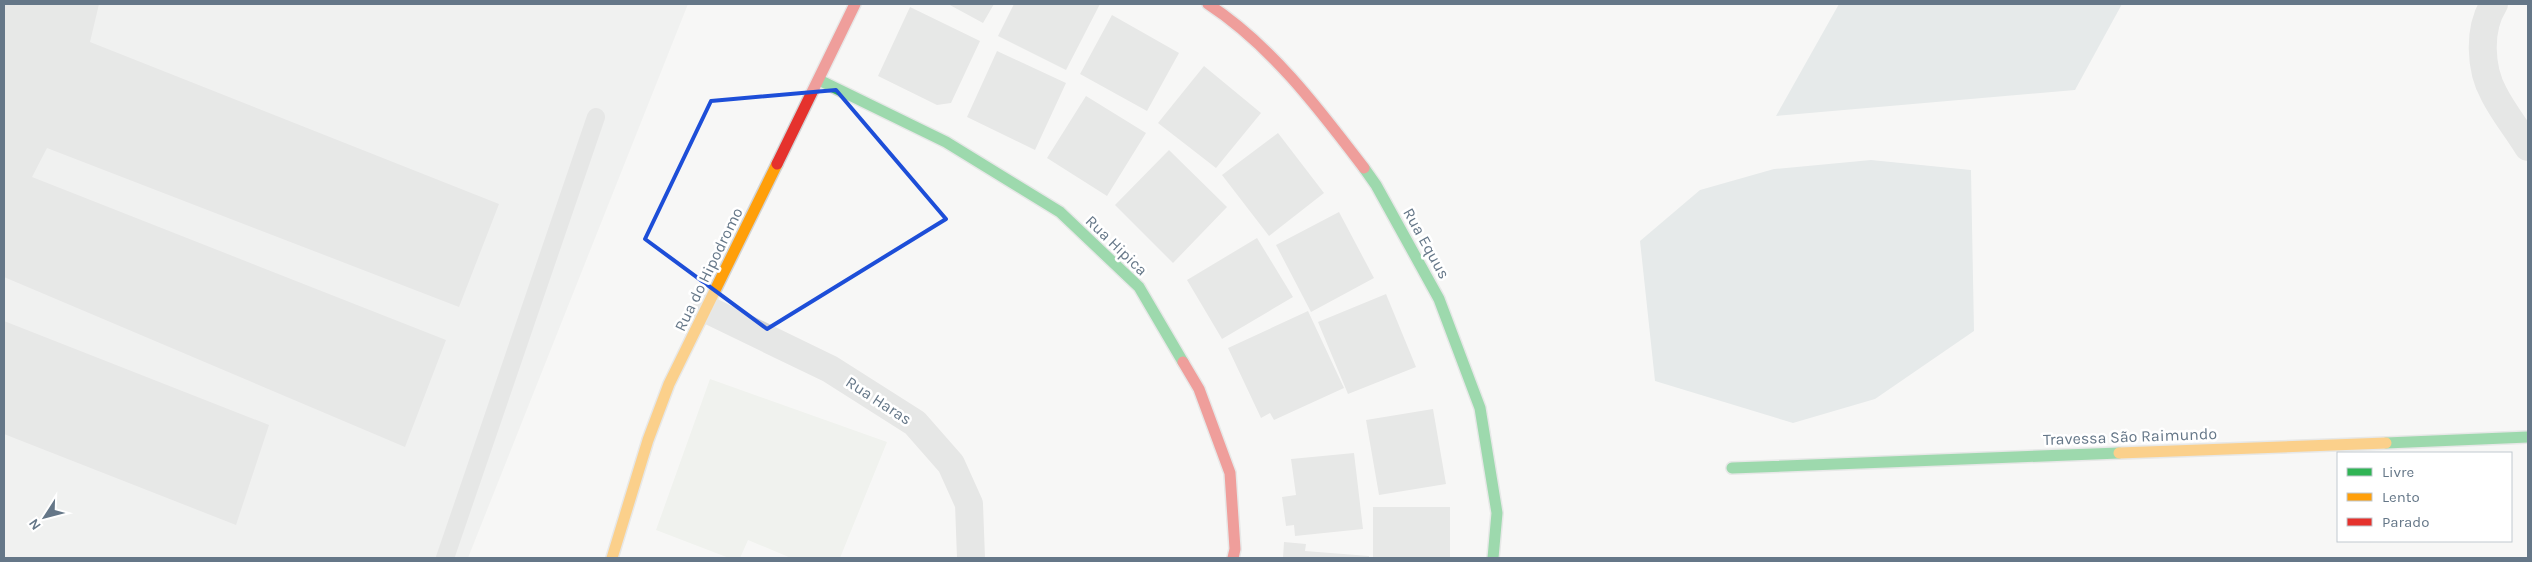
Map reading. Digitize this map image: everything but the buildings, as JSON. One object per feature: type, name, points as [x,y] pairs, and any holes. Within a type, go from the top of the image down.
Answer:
[{"type":"street","name":"Rua do Hipodromo","points":[[612,558],[655,421],[669,384],[820,80],[855,4]]},
{"type":"street","name":"Rua Equus","points":[[1208,4],[1234,21],[1313,100],[1376,185],[1439,299],[1480,408],[1497,513],[1493,558]]},
{"type":"street","points":[[2494,4],[2483,31],[2484,60],[2493,93],[2528,146]]},
{"type":"street","name":"Rua Hipica","points":[[820,80],[946,142],[1060,212],[1138,287],[1199,389],[1230,473],[1233,558]]},
{"type":"street","name":"Rua Haras","points":[[706,309],[830,369],[915,423],[951,464],[969,504],[971,558]]},
{"type":"street","name":"Travessa São Raimundo","points":[[1732,468],[2528,437]]},
{"type":"lane","points":[[445,558],[596,117]]},
{"type":"highlighted area","points":[[836,90],[946,219],[767,329],[645,239],[711,101]]},
{"type":"shaded area","points":[[4,4],[688,4],[468,558],[4,558]]},
{"type":"shaded area","points":[[1839,4],[2122,4],[2075,90],[1776,116]]},
{"type":"shaded area","points":[[1871,160],[1971,170],[1974,331],[1875,399],[1793,423],[1655,381],[1640,241],[1700,190],[1774,169]]},
{"type":"shaded area","points":[[710,379],[887,442],[840,558],[791,558],[748,540],[740,558],[729,558],[656,530]]},
{"type":"traffic: fast","points":[[819,80],[946,142],[1060,212],[1139,287],[1183,362]]},
{"type":"traffic: fast","points":[[1364,168],[1376,185],[1439,299],[1480,408],[1497,513],[1493,558]]},
{"type":"traffic: fast","points":[[2386,443],[2528,437]]},
{"type":"traffic: fast","points":[[1732,468],[2119,453]]},
{"type":"traffic: slow","points":[[612,558],[648,440],[669,384],[777,164]]},
{"type":"traffic: slow","points":[[2119,453],[2386,443]]},
{"type":"traffic: jam","points":[[777,164],[855,4]]},
{"type":"traffic: jam","points":[[1208,4],[1253,39],[1293,79],[1364,168]]},
{"type":"traffic: jam","points":[[1183,362],[1199,389],[1230,473],[1235,549],[1233,558]]}]
